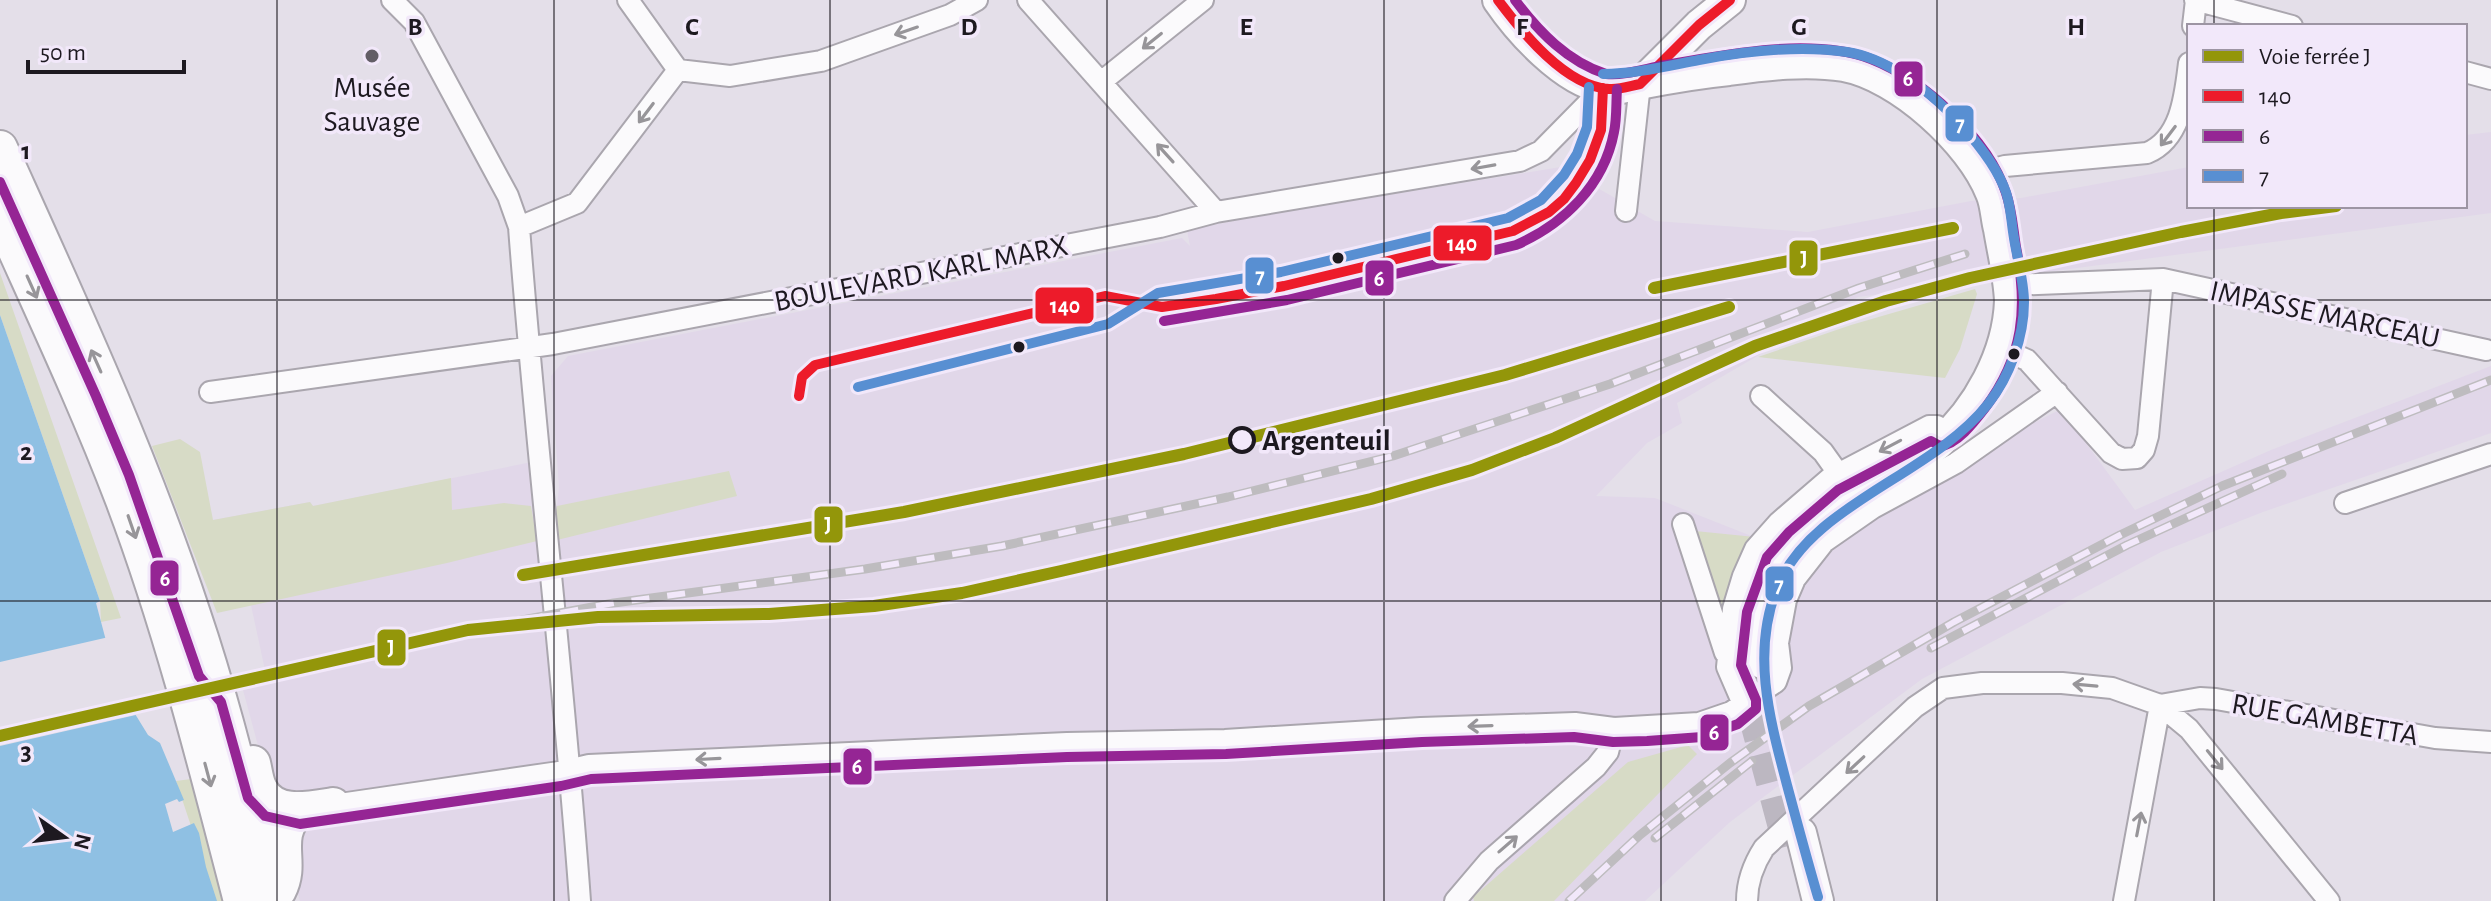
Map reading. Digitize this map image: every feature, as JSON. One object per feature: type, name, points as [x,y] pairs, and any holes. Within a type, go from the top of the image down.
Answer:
[{"type":"main road","points":[[1498,0],[1512,21],[1541,50],[1578,77],[1603,88],[1622,88],[1776,64],[1845,66],[1869,73],[1902,91],[1932,115],[1955,139],[1992,194],[2010,285],[2010,318],[2002,349],[1985,386],[1954,429],[1937,446],[1823,523],[1795,550],[1781,571],[1746,663]]},
{"type":"main road","points":[[1640,84],[1699,25],[1730,0]]},
{"type":"main road","points":[[1699,25],[1699,44],[1710,72]]},
{"type":"main road","points":[[0,148],[142,470],[212,670],[273,901]]},
{"type":"main road","points":[[0,216],[123,500],[188,702],[241,901]]},
{"type":"main road","points":[[1746,663],[1761,591],[1779,554],[1792,538],[1840,498],[1942,432],[1974,402]]},
{"type":"main road","points":[[212,670],[234,695],[260,790],[271,803],[298,810],[333,805]]},
{"type":"main road","points":[[273,901],[285,878],[282,845],[288,822],[298,810]]},
{"type":"main road","points":[[1805,901],[1794,840],[1818,901]]},
{"type":"street","points":[[392,0],[414,22],[508,196],[519,227],[528,348],[571,769],[580,901]]},
{"type":"street","points":[[628,0],[678,70],[730,76],[821,61],[950,15],[977,0]]},
{"type":"street","points":[[1028,0],[1216,212]]},
{"type":"street","points":[[1101,82],[1203,0]]},
{"type":"street","points":[[2193,24],[2195,0],[2285,24]]},
{"type":"street","points":[[519,227],[577,203],[678,70]]},
{"type":"street","points":[[1980,173],[2005,166],[2147,153],[2158,148],[2167,141],[2177,123],[2187,73]]},
{"type":"street","points":[[2467,73],[2491,79]]},
{"type":"street","points":[[1626,211],[1640,84]]},
{"type":"street","name":"BOULEVARD KARL MARX","points":[[210,392],[528,348],[1160,227],[1216,212],[1520,161],[1541,151],[1603,88]]},
{"type":"street","points":[[2002,349],[2027,360],[2111,453],[2122,459],[2137,458],[2144,450],[2148,436],[2163,279]]},
{"type":"street","name":"IMPASSE MARCEAU","points":[[2010,285],[2163,279],[2486,350]]},
{"type":"street","points":[[333,805],[589,765],[1067,743],[1225,740],[1421,728],[1575,723],[1614,728],[1699,723],[1731,712],[1767,690],[1780,676],[1781,619],[1795,579],[1824,542],[1850,523],[1956,463],[2057,392]]},
{"type":"street","points":[[1761,396],[1823,452],[1838,473]]},
{"type":"street","points":[[1746,663],[1733,609],[1755,549],[1779,522],[1838,473],[1929,426],[1937,426],[1942,432]]},
{"type":"street","points":[[2345,503],[2491,454]]},
{"type":"street","points":[[1683,524],[1746,663]]},
{"type":"street","points":[[1743,704],[1727,667],[1746,663]]},
{"type":"street","points":[[1747,901],[1748,882],[1754,863],[1764,848],[1915,707],[1943,688],[1982,683],[2062,683],[2112,688],[2160,705],[2189,729],[2329,901]]},
{"type":"street","name":"RUE GAMBETTA","points":[[2160,705],[2200,698],[2216,699],[2435,738],[2491,742]]},
{"type":"street","points":[[2124,901],[2160,705]]},
{"type":"street","points":[[1455,901],[1489,861],[1596,767],[1608,752],[1614,728]]},
{"type":"shaded area","points":[[2491,132],[2491,213],[1858,297],[1677,403],[1682,423],[1647,443],[1596,496],[1655,498],[1787,550],[2061,409],[2135,510],[2271,450],[2491,366],[2491,433],[2263,512],[2161,552],[1922,679],[1730,822],[1645,901],[300,901],[243,690],[268,684],[251,605],[213,520],[310,502],[313,506],[537,461],[540,507],[557,506],[559,487],[551,376],[568,356],[1182,238],[1190,246],[1187,230],[1270,214],[1561,167],[1655,221],[1808,232],[1971,201],[2021,198],[2187,167],[2187,208],[2467,208],[2467,135]]},
{"type":"green space","points":[[0,273],[121,618],[101,622],[100,601],[0,315]]},
{"type":"green space","points":[[1975,289],[1977,294],[1960,349],[1945,378],[1758,357],[1851,325]]},
{"type":"green space","points":[[180,439],[200,452],[213,520],[310,502],[313,506],[451,478],[452,510],[504,503],[531,506],[537,541],[217,613],[152,446]]},
{"type":"green space","points":[[729,471],[737,496],[557,540],[554,517],[557,506]]},
{"type":"green space","points":[[1695,531],[1755,537],[1723,606],[1718,605]]},
{"type":"green space","points":[[1688,745],[1697,754],[1554,901],[1474,901],[1473,897],[1628,762]]},
{"type":"green space","points":[[191,779],[224,901],[216,901],[176,781]]},
{"type":"water","points":[[0,315],[100,601],[96,603],[121,697],[124,696],[148,735],[160,743],[184,800],[179,802],[177,799],[165,804],[173,832],[194,823],[217,901],[0,901]]},
{"type":"pier","points":[[109,637],[124,692],[140,714],[0,746],[0,662]]},
{"type":"tunnel","points":[[1750,665],[1752,711],[1788,846]]},
{"type":"railway","points":[[419,639],[614,603],[865,569],[1002,546],[1228,497],[1393,456],[1610,384],[1859,288],[1965,254]]},
{"type":"railway","points":[[1569,901],[1640,835],[1730,763],[1809,706],[1954,622],[2120,535],[2222,486],[2491,380]]},
{"type":"railway","points":[[1931,648],[2127,545],[2282,474]]},
{"type":"railway","points":[[1655,838],[1752,761]]},
{"type":"rail line","name":"J","points":[[0,736],[468,630],[598,617],[769,614],[874,606],[962,593],[1061,571],[1371,499],[1472,470],[1555,438],[1755,346],[1886,301],[1970,278],[2181,232],[2320,208]]},
{"type":"rail line","name":"J","points":[[1654,288],[1953,228]]},
{"type":"rail line","name":"J","points":[[523,575],[904,512],[1184,454],[1505,375],[1729,307]]},
{"type":"transit line","name":"140","points":[[1498,0],[1546,55],[1576,78],[1609,89],[1640,84]]},
{"type":"transit line","name":"6","points":[[0,182],[129,475],[199,676],[221,702],[248,798],[265,816],[300,824],[591,779],[1067,757],[1226,754],[1422,742],[1574,737],[1613,742],[1702,737],[1738,724],[1756,709],[1756,700],[1741,665],[1747,612],[1767,557],[1789,532],[1838,490],[1931,441],[1940,446],[1959,437],[1998,389],[2015,350],[2022,311],[2020,269],[2008,199],[1985,152],[1952,113],[1912,81],[1871,59],[1848,52],[1796,48],[1715,56],[1628,73],[1606,74],[1567,54],[1515,0]]},
{"type":"transit line","name":"140","points":[[1640,84],[1699,25],[1730,0]]},
{"type":"transit line","name":"7","points":[[1603,74],[1773,50],[1829,50],[1862,55],[1904,75],[1951,114],[1988,158],[2008,199],[2024,302],[2018,342],[2003,381],[1988,404],[1964,429],[1816,534],[1793,559],[1777,588],[1769,613],[1764,662],[1770,712],[1818,897]]},
{"type":"transit line","name":"7","points":[[858,387],[1108,324],[1158,293],[1281,272],[1508,218],[1541,200],[1564,175],[1577,154],[1587,127],[1589,87]]},
{"type":"transit line","name":"140","points":[[799,396],[802,377],[815,365],[1105,296],[1162,307],[1216,299],[1284,286],[1513,231],[1549,212],[1576,183],[1590,160],[1601,130],[1603,88]]},
{"type":"transit line","name":"6","points":[[1164,321],[1287,300],[1516,245],[1534,236],[1565,214],[1591,186],[1601,169],[1614,132],[1617,89]]},
{"type":"place","name":"Musée Sauvage","points":[[372,56]]},
{"type":"place","name":"Argenteuil","points":[[1242,440]]}]
